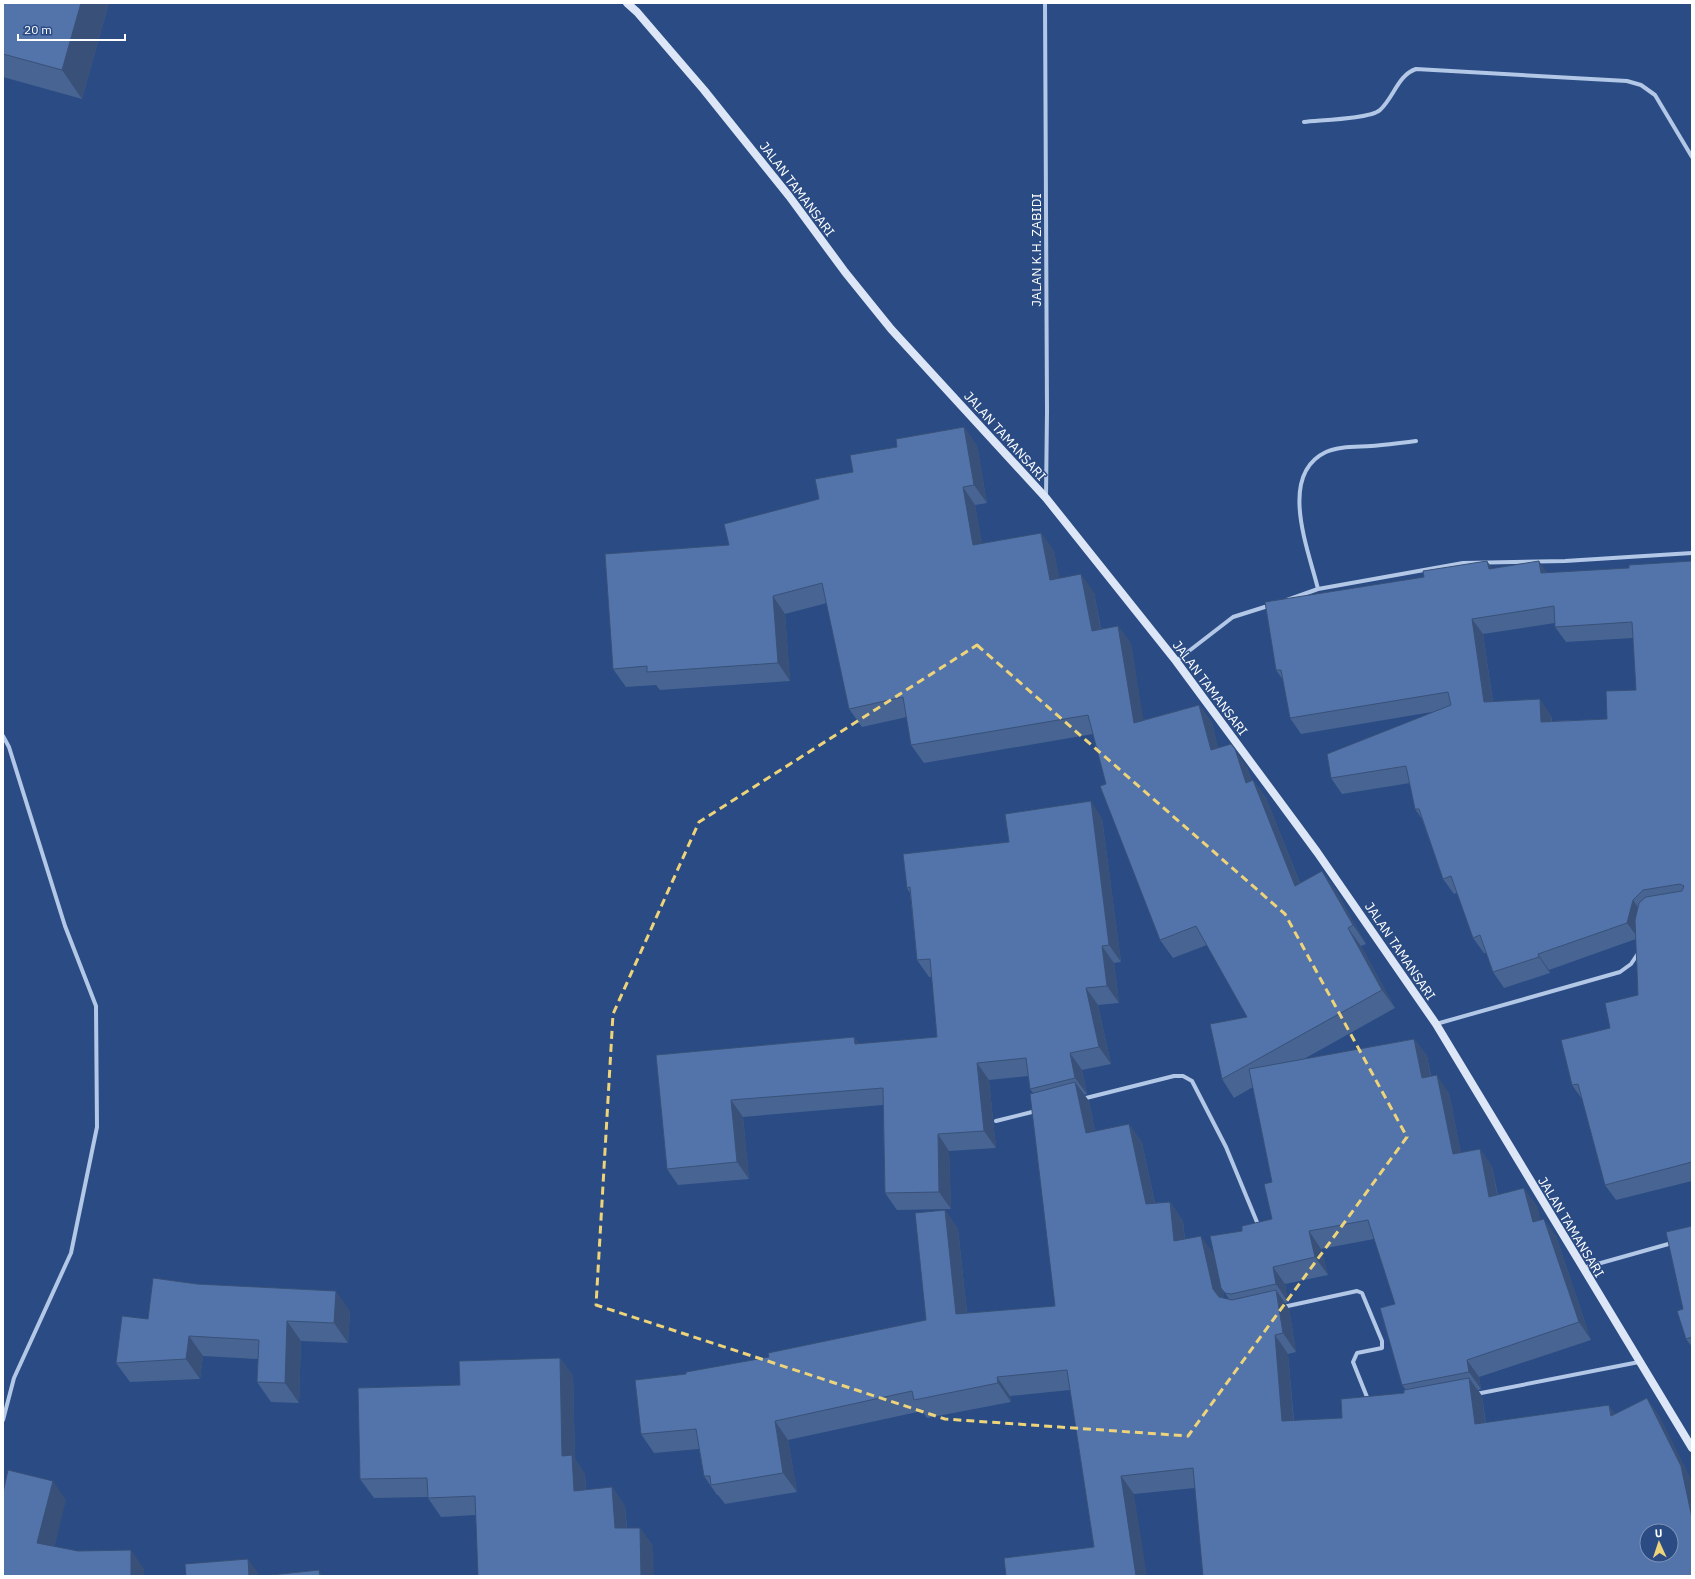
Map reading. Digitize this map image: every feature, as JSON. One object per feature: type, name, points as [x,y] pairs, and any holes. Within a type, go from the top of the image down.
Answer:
[{"type":"main road","name":"JALAN TAMANSARI","points":[[627,3],[637,12],[704,90],[789,196],[845,272],[891,329],[1046,498],[1176,661],[1317,852],[1436,1024],[1692,1448]]},
{"type":"street","name":"JALAN K.H. ZABIDI","points":[[1045,3],[1046,498]]},
{"type":"street","points":[[1304,122],[1370,115],[1380,110],[1408,72],[1416,69],[1627,82],[1640,86],[1655,95],[1692,157]]},
{"type":"street","points":[[1318,589],[1300,517],[1298,492],[1304,474],[1312,462],[1325,452],[1340,448],[1416,442]]},
{"type":"street","points":[[1283,601],[1318,589],[1462,563],[1565,561],[1692,554]]},
{"type":"street","points":[[1176,661],[1233,617],[1276,603]]},
{"type":"street","points":[[3,736],[9,747],[65,926],[96,1006],[97,1127],[71,1253],[14,1378],[3,1420]]},
{"type":"street","points":[[1436,1024],[1620,972],[1631,964],[1640,945]]},
{"type":"street","points":[[1078,1100],[1174,1076],[1188,1077],[1192,1080],[1226,1146],[1259,1227],[1258,1232]]},
{"type":"street","points":[[996,1121],[1040,1110]]},
{"type":"street","points":[[1582,1268],[1677,1242]]},
{"type":"street","points":[[1274,1308],[1357,1291],[1362,1293],[1382,1341],[1382,1348],[1357,1352],[1353,1362],[1368,1401],[1372,1405]]},
{"type":"street","points":[[1467,1396],[1639,1362]]},
{"type":"highlighted area","points":[[977,645],[1285,914],[1407,1137],[1188,1436],[945,1419],[596,1305],[613,1014],[699,822]]},
{"type":"building","points":[[3,3],[81,3],[62,70],[3,54]]},
{"type":"building","points":[[964,427],[974,485],[963,487],[973,545],[1041,533],[1050,580],[1081,574],[1092,631],[1118,626],[1134,723],[1199,705],[1211,750],[1231,744],[1235,749],[1246,783],[1253,780],[1295,886],[1322,871],[1353,925],[1348,928],[1382,990],[1222,1079],[1210,1024],[1247,1017],[1196,926],[1160,940],[1100,786],[1106,784],[1088,715],[911,745],[903,697],[849,709],[822,583],[773,596],[778,663],[647,672],[647,666],[613,669],[605,554],[729,545],[724,524],[819,499],[815,479],[853,472],[850,455],[897,447],[896,439]]},
{"type":"building","points":[[1487,561],[1489,569],[1539,561],[1541,573],[1629,568],[1629,565],[1692,561],[1692,1162],[1605,1185],[1578,1084],[1572,1085],[1561,1040],[1610,1028],[1605,1003],[1638,995],[1635,920],[1639,903],[1646,897],[1682,891],[1684,886],[1680,884],[1643,890],[1633,900],[1627,923],[1538,954],[1539,957],[1493,972],[1480,935],[1473,938],[1451,876],[1443,879],[1419,809],[1415,809],[1406,766],[1331,778],[1327,754],[1451,705],[1448,692],[1290,718],[1281,670],[1276,670],[1265,602],[1424,577],[1423,571]],"holes":[[[1554,606],[1555,627],[1632,622],[1636,690],[1606,691],[1607,719],[1541,722],[1540,699],[1484,702],[1472,619]]]},
{"type":"building","points":[[1091,801],[1109,945],[1102,946],[1107,986],[1086,988],[1099,1047],[1070,1053],[1075,1078],[1030,1089],[1026,1058],[977,1063],[984,1131],[938,1134],[939,1192],[885,1193],[883,1088],[731,1100],[737,1162],[667,1169],[656,1055],[854,1037],[855,1044],[937,1037],[930,959],[917,960],[910,887],[907,888],[903,854],[1009,842],[1005,814]]},
{"type":"building","points":[[1414,1039],[1422,1078],[1437,1075],[1453,1154],[1480,1149],[1489,1197],[1524,1188],[1533,1222],[1544,1219],[1579,1322],[1467,1360],[1469,1372],[1402,1385],[1380,1308],[1395,1304],[1368,1220],[1309,1231],[1315,1257],[1273,1267],[1276,1284],[1231,1294],[1225,1293],[1221,1288],[1210,1236],[1242,1231],[1242,1226],[1272,1219],[1264,1184],[1272,1182],[1249,1069]]},
{"type":"building","points":[[1075,1082],[1086,1133],[1129,1124],[1146,1204],[1170,1202],[1174,1241],[1201,1236],[1213,1289],[1219,1297],[1232,1300],[1276,1290],[1283,1333],[1275,1335],[1282,1421],[1342,1418],[1341,1399],[1404,1393],[1404,1390],[1469,1378],[1475,1424],[1609,1405],[1611,1416],[1647,1398],[1681,1466],[1692,1518],[1692,1576],[1203,1576],[1193,1468],[1121,1476],[1136,1576],[1006,1576],[1004,1558],[1094,1547],[1067,1370],[997,1377],[998,1383],[914,1400],[912,1391],[775,1421],[783,1473],[711,1485],[710,1476],[704,1476],[696,1429],[641,1434],[635,1380],[686,1374],[686,1372],[769,1357],[768,1353],[926,1320],[915,1213],[945,1210],[956,1314],[1055,1306],[1030,1094]]},
{"type":"building","points":[[1692,1226],[1692,1337],[1686,1339],[1677,1311],[1683,1309],[1666,1232]]},
{"type":"building","points":[[153,1278],[197,1284],[336,1291],[334,1323],[287,1321],[285,1383],[257,1382],[259,1340],[189,1336],[186,1359],[116,1363],[122,1316],[148,1319]]},
{"type":"building","points":[[560,1358],[562,1456],[572,1455],[574,1491],[612,1487],[615,1528],[640,1528],[641,1576],[478,1576],[475,1496],[428,1498],[427,1478],[360,1479],[358,1388],[460,1385],[459,1361]]},
{"type":"building","points":[[8,1470],[53,1481],[37,1543],[78,1551],[131,1550],[131,1576],[3,1576],[3,1493]]},
{"type":"building","points":[[248,1559],[249,1576],[186,1576],[185,1564]]},
{"type":"building","points":[[319,1570],[320,1576],[262,1576]]}]
